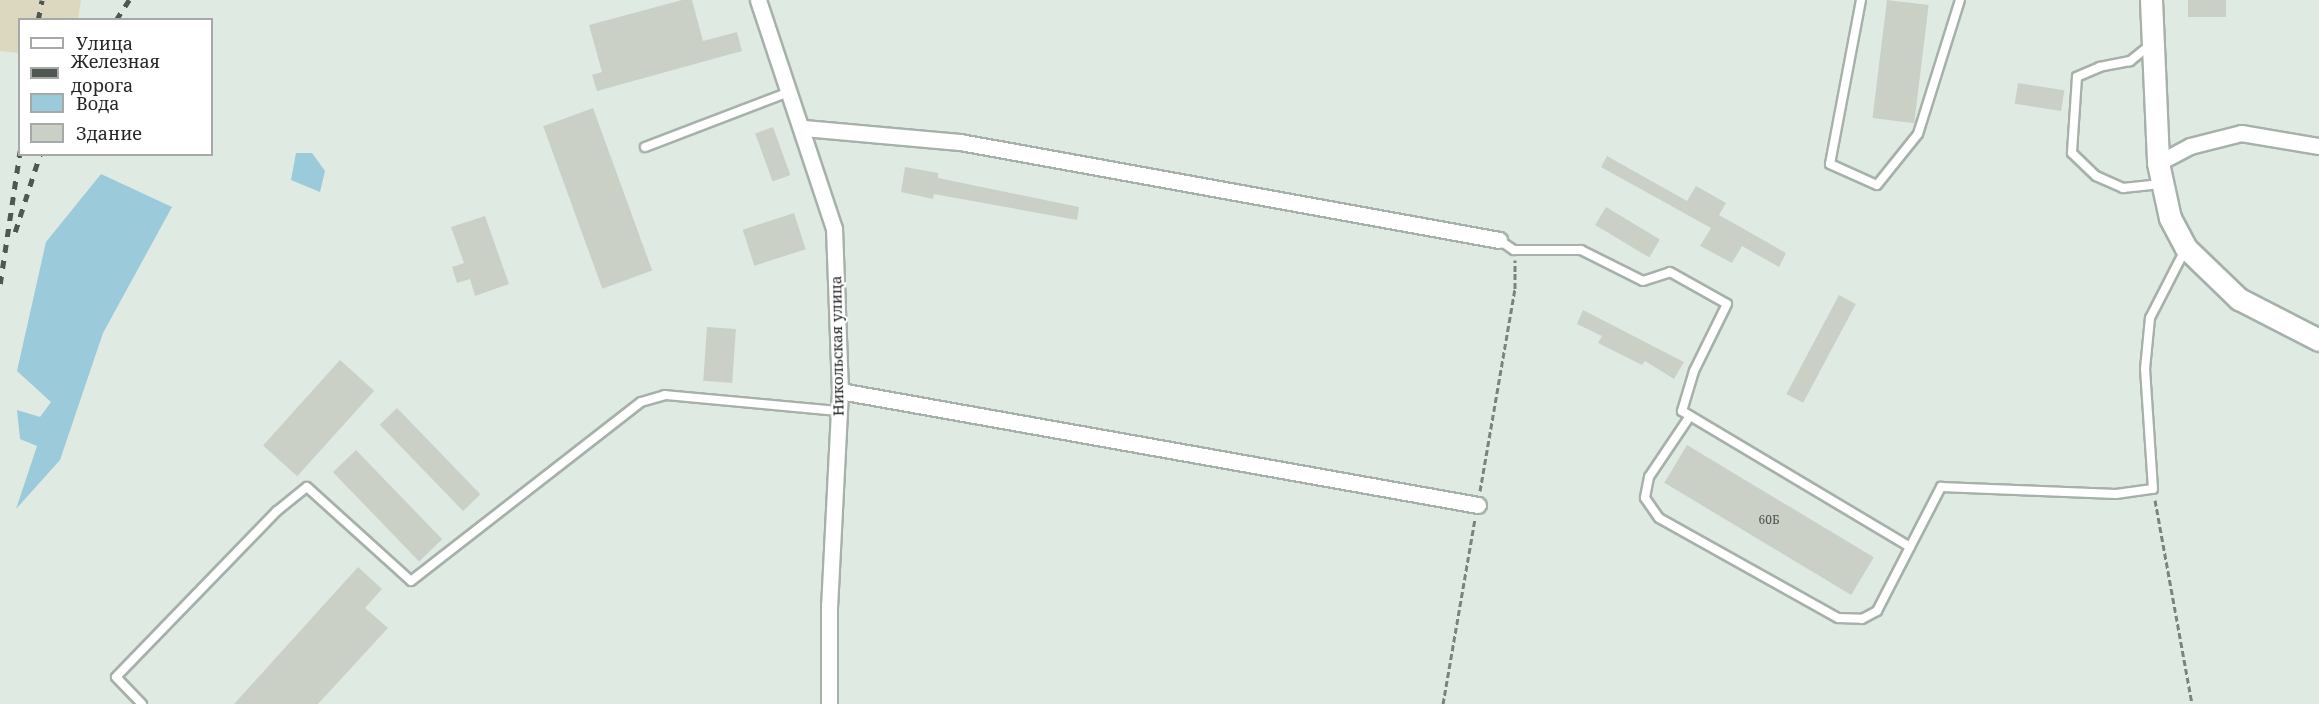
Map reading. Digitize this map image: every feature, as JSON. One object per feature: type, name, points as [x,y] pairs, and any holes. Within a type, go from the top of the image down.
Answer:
[{"type":"main road","points":[[2151,0],[2151,44],[2158,163],[2170,218],[2186,248],[2209,274],[2239,299],[2319,340]]},
{"type":"street","name":"Никольская улица","points":[[758,0],[803,128],[834,228],[840,391],[829,605],[829,704]]},
{"type":"street","points":[[803,128],[960,142],[1499,240]]},
{"type":"street","points":[[2158,163],[2190,146],[2241,133],[2319,146]]},
{"type":"street","points":[[840,391],[1478,505]]},
{"type":"lane","points":[[1861,0],[1830,164],[1877,185],[1918,134],[1960,0]]},
{"type":"lane","points":[[2151,44],[2130,61],[2100,67],[2077,77],[2072,153],[2096,176],[2123,189],[2161,184]]},
{"type":"lane","points":[[645,147],[790,92]]},
{"type":"lane","points":[[1499,240],[1514,250],[1581,250],[1643,281],[1670,272],[1727,304],[1694,372],[1682,411],[1910,547]]},
{"type":"lane","points":[[1690,416],[1649,477],[1646,498],[1659,518],[1838,618],[1862,619],[1876,611],[1941,487],[2116,494],[2153,489],[2145,369],[2150,318],[2186,248]]},
{"type":"lane","points":[[142,704],[116,677],[277,511],[308,487],[411,581],[640,402],[665,394],[839,411]]},
{"type":"path","points":[[1443,704],[1515,289],[1514,250]]},
{"type":"path","points":[[2153,489],[2192,704]]},
{"type":"shaded area","points":[[0,0],[81,0],[78,18],[18,18],[18,53],[0,51]]},
{"type":"water","points":[[296,153],[312,153],[325,171],[320,192],[291,180]]},
{"type":"water","points":[[101,174],[172,207],[103,333],[60,460],[16,509],[37,446],[20,439],[17,410],[40,417],[51,402],[17,371],[46,242]]},
{"type":"building","points":[[682,0],[692,0],[703,41],[737,32],[742,51],[597,91],[592,75],[602,72],[589,25]]},
{"type":"building","points":[[1887,0],[1929,5],[1914,123],[1872,118]]},
{"type":"building","points":[[2188,0],[2226,0],[2226,17],[2188,17]]},
{"type":"building","points":[[2018,83],[2064,90],[2061,111],[2015,104]]},
{"type":"building","points":[[593,108],[652,271],[602,289],[543,126]]},
{"type":"building","points":[[773,127],[790,175],[773,181],[755,133]]},
{"type":"building","points":[[1607,156],[1687,201],[1696,186],[1726,203],[1719,215],[1786,253],[1779,267],[1742,246],[1732,263],[1700,246],[1711,228],[1601,167]]},
{"type":"building","points":[[905,167],[938,173],[938,178],[1079,207],[1077,220],[934,194],[933,199],[901,192]]},
{"type":"building","points":[[1606,207],[1660,239],[1649,257],[1595,225]]},
{"type":"building","points":[[794,213],[806,249],[754,266],[743,230]]},
{"type":"building","points":[[485,216],[509,284],[475,296],[470,279],[457,283],[452,267],[464,263],[451,227]]},
{"type":"building","points":[[1839,295],[1856,304],[1803,403],[1786,394]]},
{"type":"building","points":[[1583,310],[1684,362],[1674,379],[1645,361],[1642,365],[1598,343],[1602,336],[1577,324]]},
{"type":"building","points":[[707,327],[736,329],[732,383],[703,381]]},
{"type":"building","points":[[340,360],[374,391],[297,476],[263,445]]},
{"type":"building","points":[[397,408],[480,494],[463,511],[380,425]]},
{"type":"building","points":[[1687,445],[1874,557],[1851,595],[1664,483]]},
{"type":"building","points":[[356,450],[442,539],[419,561],[333,472]]},
{"type":"building","points":[[358,567],[382,589],[365,608],[388,628],[318,704],[234,704]]},
{"type":"railway","points":[[38,18],[42,0]]},
{"type":"railway","points":[[117,18],[129,0]]},
{"type":"railway","points":[[0,284],[19,156]]},
{"type":"railway","points":[[15,232],[39,156]]}]
